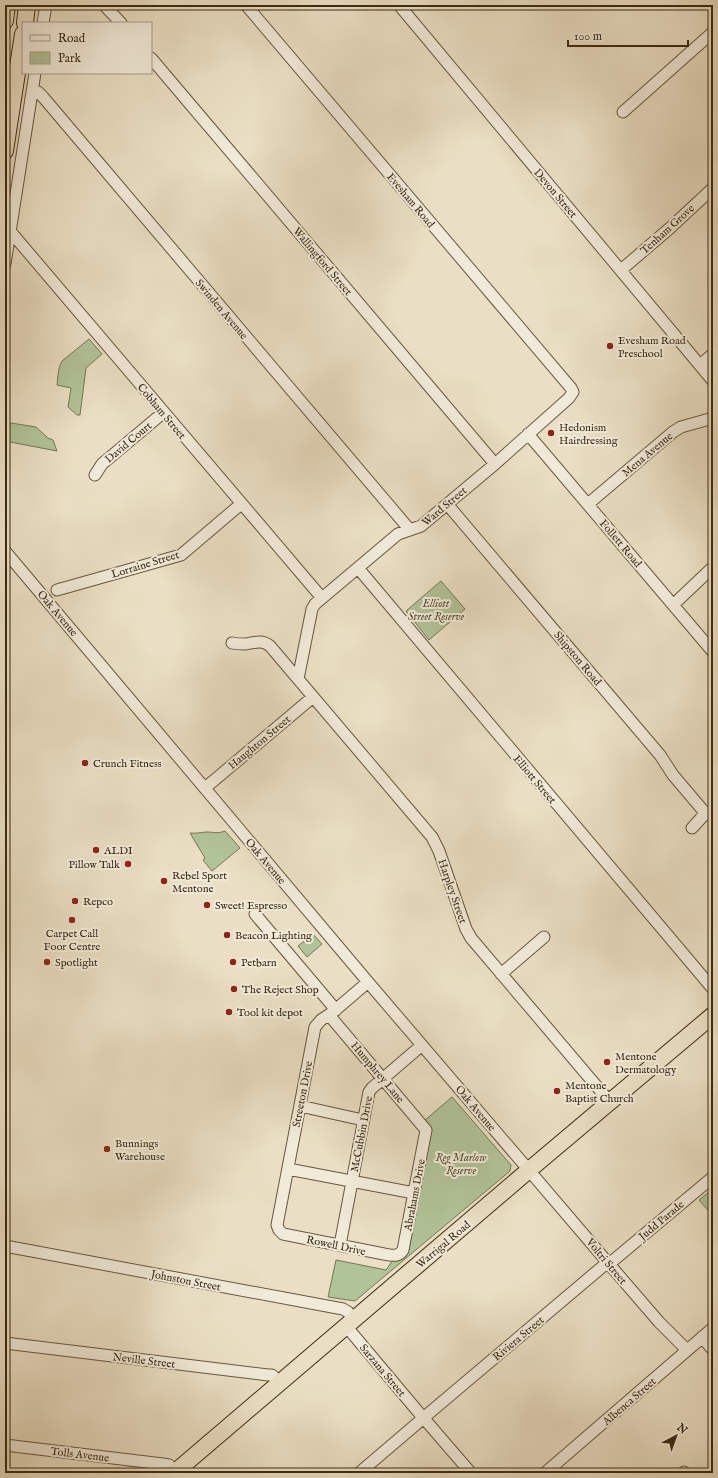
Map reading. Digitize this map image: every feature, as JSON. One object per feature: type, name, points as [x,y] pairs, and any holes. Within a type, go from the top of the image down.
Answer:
[{"type":"highway","points":[[5,21],[8,5]]},
{"type":"highway","points":[[25,22],[27,5]]},
{"type":"highway","points":[[5,151],[9,125],[10,87],[22,40]]},
{"type":"highway","name":"Warrigal Road","points":[[174,1472],[713,1015]]},
{"type":"street","points":[[43,22],[46,5]]},
{"type":"street","points":[[104,5],[120,22]]},
{"type":"street","name":"Evesham Road","points":[[246,5],[571,388],[573,392],[571,395]]},
{"type":"street","name":"Devon Street","points":[[399,5],[713,380]]},
{"type":"street","points":[[623,112],[713,32]]},
{"type":"street","name":"Wallingford Street","points":[[152,59],[495,464]]},
{"type":"street","points":[[5,264],[8,226],[34,74]]},
{"type":"street","points":[[9,125],[32,92]]},
{"type":"street","name":"Swinden Avenue","points":[[32,92],[41,95],[410,530]]},
{"type":"street","name":"Tenham Grove","points":[[621,270],[670,228],[713,188]]},
{"type":"street","name":"Cobham Street","points":[[8,226],[241,504],[322,598]]},
{"type":"street","points":[[700,365],[713,354]]},
{"type":"street","name":"Ward Street","points":[[298,679],[312,609],[322,598],[398,534],[421,526],[448,504],[495,464],[571,395]]},
{"type":"street","name":"David Court","points":[[95,475],[102,464],[164,412]]},
{"type":"street","name":"Mena Avenue","points":[[588,504],[673,432],[681,427],[713,418]]},
{"type":"street","name":"Follett Road","points":[[528,434],[713,652]]},
{"type":"street","name":"Lorraine Street","points":[[57,590],[181,555],[241,504]]},
{"type":"street","name":"Shipston Road","points":[[448,504],[660,755],[673,775],[709,812]]},
{"type":"street","name":"Oak Avenue","points":[[5,551],[368,982],[529,1170]]},
{"type":"street","points":[[673,605],[713,567]]},
{"type":"street","name":"Elliott Street","points":[[358,568],[713,989]]},
{"type":"street","name":"Harpley Street","points":[[232,643],[243,644],[258,641],[266,643],[314,697],[435,841],[468,934],[610,1102]]},
{"type":"street","name":"Haughton Street","points":[[206,788],[314,697]]},
{"type":"street","points":[[692,828],[700,818],[709,812]]},
{"type":"street","name":"Humphrey Lane","points":[[255,914],[383,1078],[426,1130]]},
{"type":"street","points":[[501,974],[544,938]]},
{"type":"street","name":"Streeton Drive","points":[[279,1230],[277,1225],[315,1027],[368,982]]},
{"type":"street","name":"McCubbin Drive","points":[[340,1245],[369,1092],[422,1045]]},
{"type":"street","points":[[300,1106],[364,1120]]},
{"type":"street","name":"Abrahams Drive","points":[[396,1256],[400,1255],[403,1250],[426,1130]]},
{"type":"street","points":[[288,1169],[414,1193]]},
{"type":"street","name":"Voltri Street","points":[[529,1170],[659,1322],[687,1350]]},
{"type":"street","name":"Judd Parade","points":[[608,1263],[713,1177]]},
{"type":"street","name":"Rowell Drive","points":[[279,1230],[283,1234],[396,1256]]},
{"type":"street","name":"Johnston Street","points":[[5,1246],[343,1309],[354,1319],[361,1313]]},
{"type":"street","name":"Riviera Street","points":[[359,1473],[608,1263]]},
{"type":"street","name":"Sarzana Street","points":[[346,1326],[471,1473]]},
{"type":"street","name":"Albenca Street","points":[[545,1473],[713,1328]]},
{"type":"street","points":[[702,1337],[713,1350]]},
{"type":"street","name":"Neville Street","points":[[5,1344],[268,1374],[272,1375],[280,1383]]},
{"type":"street","name":"Tolls Avenue","points":[[5,1445],[163,1464],[169,1466],[174,1472]]},
{"type":"green space","points":[[89,339],[102,354],[86,368],[80,415],[77,415],[68,407],[71,388],[57,385],[58,373],[62,361]]},
{"type":"green space","points":[[5,422],[36,427],[48,438],[53,440],[57,451],[5,441]]},
{"type":"green space","name":"Elliott Street Reserve","points":[[441,581],[465,609],[429,640],[406,611]]},
{"type":"green space","points":[[225,831],[240,848],[212,871],[203,860],[205,858],[190,833],[218,833]]},
{"type":"green space","points":[[313,934],[322,944],[307,957],[298,946]]},
{"type":"green space","name":"Reg Marlow Reserve","points":[[452,1097],[511,1165],[510,1171],[355,1301],[328,1297],[336,1260],[386,1270],[393,1260],[399,1258],[424,1121]]},
{"type":"green space","points":[[713,1189],[713,1216],[699,1200]]},
{"type":"place","name":"Evesham Road Preschool","points":[[610,346]]},
{"type":"place","name":"Hedonism Hairdressing","points":[[551,433]]},
{"type":"place","name":"Crunch Fitness","points":[[85,763]]},
{"type":"place","name":"ALDI","points":[[96,850]]},
{"type":"place","name":"Pillow Talk","points":[[128,864]]},
{"type":"place","name":"Rebel Sport Mentone","points":[[164,881]]},
{"type":"place","name":"Repco","points":[[75,901]]},
{"type":"place","name":"Sweet! Espresso","points":[[207,905]]},
{"type":"place","name":"Carpet Call Foor Centre","points":[[72,920]]},
{"type":"place","name":"Beacon Lighting","points":[[227,935]]},
{"type":"place","name":"Spotlight","points":[[47,962]]},
{"type":"place","name":"Petbarn","points":[[233,962]]},
{"type":"place","name":"The Reject Shop","points":[[234,989]]},
{"type":"place","name":"Tool kit depot","points":[[229,1012]]},
{"type":"place","name":"Mentone Dermatology","points":[[607,1062]]},
{"type":"place","name":"Mentone Baptist Church","points":[[557,1091]]},
{"type":"place","name":"Bunnings Warehouse","points":[[107,1149]]}]
